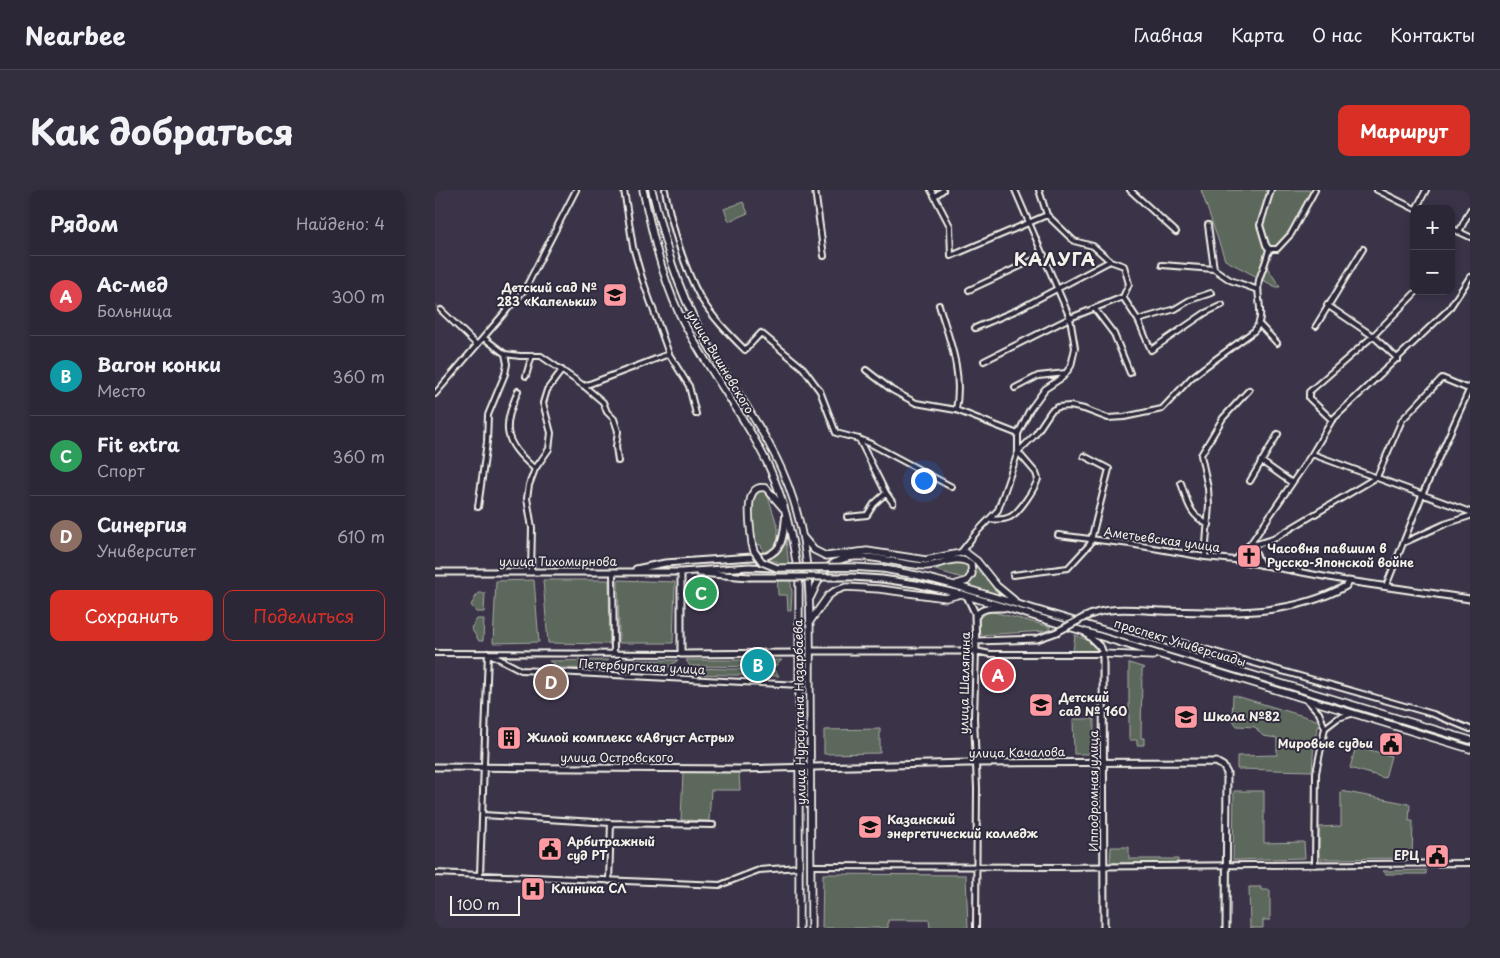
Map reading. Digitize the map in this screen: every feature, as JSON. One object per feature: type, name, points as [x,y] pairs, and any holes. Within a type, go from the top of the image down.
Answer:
[{"type":"main road","name":"улица Вишневского","points":[[643,190],[656,249],[679,313],[694,343],[750,432],[767,463],[786,512]]},
{"type":"main road","name":"улица Вишневского","points":[[652,190],[665,248],[688,307],[703,337],[776,458],[793,498]]},
{"type":"main road","points":[[777,568],[762,562],[754,552],[749,503],[751,493],[759,487],[766,488],[786,512]]},
{"type":"main road","name":"улица Нурсултана Назарбаева","points":[[793,498],[803,537],[809,623],[811,928]]},
{"type":"main road","name":"улица Нурсултана Назарбаева","points":[[786,512],[793,538],[799,580],[799,928]]},
{"type":"main road","points":[[803,537],[814,550],[826,556],[867,550],[926,560],[961,552],[971,556],[997,586],[1017,604]]},
{"type":"main road","points":[[808,602],[823,573],[831,565],[859,556],[924,566],[951,560],[965,560],[971,564],[971,578],[964,583],[954,584]]},
{"type":"main road","name":"проспект Универсиады","points":[[777,568],[853,567],[884,569],[954,584],[1470,740]]},
{"type":"main road","points":[[809,623],[828,596],[846,587],[879,589],[946,598],[964,595]]},
{"type":"main road","name":"проспект Универсиады","points":[[964,595],[1470,749]]},
{"type":"main road","points":[[1103,654],[1161,656]]},
{"type":"street","points":[[435,394],[525,289],[576,190]]},
{"type":"street","points":[[624,190],[633,247],[642,278],[669,354],[689,386],[696,414]]},
{"type":"street","points":[[665,190],[688,271],[701,297],[717,320],[745,350],[761,333],[803,368],[820,392],[834,431],[859,439],[952,487]]},
{"type":"street","points":[[815,190],[824,256]]},
{"type":"street","points":[[931,190],[950,226],[951,256],[1047,215]]},
{"type":"street","points":[[935,196],[943,190]]},
{"type":"street","points":[[961,552],[998,510],[1017,452],[1019,434],[1032,404],[1045,389],[1066,373],[1071,366],[1075,348],[1070,318],[1015,190]]},
{"type":"street","points":[[984,361],[1070,318],[1123,296],[1129,284],[1124,266],[1110,261],[1093,246],[1074,240],[1047,215],[1039,190]]},
{"type":"street","points":[[1130,190],[1176,232]]},
{"type":"street","points":[[1269,249],[1260,225],[1271,190]]},
{"type":"street","points":[[1269,249],[1277,249],[1291,234],[1315,190]]},
{"type":"street","points":[[1377,190],[1410,206]]},
{"type":"street","points":[[1417,205],[1426,190]]},
{"type":"street","points":[[1459,232],[1470,210]]},
{"type":"street","points":[[1207,225],[1214,269]]},
{"type":"street","points":[[1455,230],[1470,237]]},
{"type":"street","points":[[1017,452],[1035,435],[1051,411],[1058,407],[1071,406],[1108,418],[1124,417],[1162,409],[1191,378],[1254,331],[1260,324],[1259,281],[1269,249]]},
{"type":"street","points":[[1316,326],[1327,305],[1363,249]]},
{"type":"street","points":[[969,290],[1043,255]]},
{"type":"street","points":[[975,328],[1017,310],[1110,261]]},
{"type":"street","points":[[1162,265],[1214,269],[1230,280],[1258,290]]},
{"type":"street","points":[[1235,560],[1251,543],[1312,454],[1332,420],[1449,309],[1470,277]]},
{"type":"street","points":[[1138,320],[1175,309],[1190,300],[1211,293]]},
{"type":"street","points":[[1332,420],[1309,398],[1309,392],[1373,336],[1413,295]]},
{"type":"street","points":[[1123,296],[1138,320],[1151,350],[1205,313],[1222,305]]},
{"type":"street","points":[[1327,305],[1373,336],[1398,359]]},
{"type":"street","points":[[939,306],[958,368],[959,394],[956,410]]},
{"type":"street","points":[[1095,309],[1114,334],[1130,373]]},
{"type":"street","points":[[441,310],[477,346]]},
{"type":"street","points":[[1260,324],[1277,343]]},
{"type":"street","points":[[484,338],[505,354],[541,356],[584,386],[603,402],[607,412],[614,419],[618,430],[616,447],[618,461]]},
{"type":"street","points":[[478,507],[487,442],[488,415],[505,374],[507,364],[505,354]]},
{"type":"street","points":[[584,386],[669,354]]},
{"type":"street","points":[[526,376],[532,356]]},
{"type":"street","points":[[531,572],[532,528],[527,498],[529,485],[535,469],[549,449],[551,433],[543,404],[547,390],[562,370]]},
{"type":"street","points":[[866,370],[892,390],[916,403],[956,410],[1019,434]]},
{"type":"street","points":[[1015,388],[1038,376],[1066,373]]},
{"type":"street","points":[[1251,543],[1257,544],[1273,539],[1377,477],[1402,420],[1442,378],[1466,388],[1470,387],[1423,493],[1386,586]]},
{"type":"street","points":[[518,390],[508,413],[507,426],[511,441],[519,454],[535,469]]},
{"type":"street","points":[[1205,557],[1209,525],[1208,488],[1201,455],[1223,418],[1249,390]]},
{"type":"street","points":[[1250,481],[1278,434]]},
{"type":"street","points":[[859,439],[893,503]]},
{"type":"street","points":[[990,519],[1004,520],[1012,517],[1035,488],[1038,478],[1036,473],[1017,452]]},
{"type":"street","points":[[1312,454],[1423,493],[1470,512]]},
{"type":"street","points":[[1013,575],[1069,568],[1090,544],[1109,469],[1084,456]]},
{"type":"street","points":[[1261,462],[1292,482]]},
{"type":"street","points":[[1181,483],[1194,515],[1209,525]]},
{"type":"street","points":[[847,517],[867,515],[874,504],[886,492]]},
{"type":"street","points":[[626,572],[665,563],[767,556],[782,544],[786,512]]},
{"type":"street","points":[[1403,543],[1445,524],[1470,516]]},
{"type":"street","name":"Аметьевская улица","points":[[1058,535],[1235,560],[1348,581],[1470,599]]},
{"type":"street","points":[[1251,543],[1261,565]]},
{"type":"street","points":[[681,572],[749,567],[777,568]]},
{"type":"street","name":"улица Тихомирнова","points":[[435,572],[681,572]]},
{"type":"street","points":[[613,572],[614,654]]},
{"type":"street","points":[[681,572],[749,577],[852,577],[882,579],[916,584],[964,595]]},
{"type":"street","points":[[681,572],[681,654]]},
{"type":"street","points":[[976,641],[1037,639],[1057,632],[1101,610],[1179,612],[1263,611],[1283,608],[1301,604],[1334,592],[1346,586],[1348,581]]},
{"type":"street","name":"улица Шаляпина","points":[[964,595],[974,608],[976,641],[974,718],[976,928]]},
{"type":"street","name":"улица Шаляпина","points":[[975,619],[977,614],[985,609],[1005,608]]},
{"type":"street","points":[[810,651],[976,651],[990,654],[1103,654],[1101,648],[1086,633]]},
{"type":"street","points":[[1176,652],[1180,642],[1433,714],[1470,729]]},
{"type":"street","points":[[480,875],[488,653]]},
{"type":"street","name":"Петербургская улица","points":[[488,653],[521,670],[800,685]]},
{"type":"street","name":"Петербургская улица","points":[[435,654],[800,653]]},
{"type":"street","name":"Ипподромная улица","points":[[1103,654],[1104,928]]},
{"type":"street","points":[[1306,699],[1319,713],[1325,728],[1316,773],[1315,865]]},
{"type":"street","points":[[1325,728],[1338,718],[1353,713]]},
{"type":"street","name":"улица Качалова","points":[[798,767],[975,763],[1216,762],[1223,766],[1227,773],[1226,865]]},
{"type":"street","name":"улица Островского","points":[[435,767],[741,769],[798,767]]},
{"type":"street","points":[[483,815],[611,823],[713,825]]},
{"type":"street","points":[[609,881],[611,823]]},
{"type":"street","points":[[811,866],[1104,867],[1470,863]]},
{"type":"street","points":[[1226,865],[1226,928]]},
{"type":"street","points":[[435,873],[720,885],[759,870],[799,867]]},
{"type":"green space","points":[[1201,190],[1315,190],[1291,234],[1270,256],[1267,267],[1280,287],[1276,287],[1225,260]]},
{"type":"green space","points":[[743,202],[748,213],[729,221],[724,209]]},
{"type":"green space","points":[[757,490],[766,490],[778,528],[779,545],[771,551],[763,552],[761,545],[754,544],[751,501]]},
{"type":"green space","points":[[786,540],[792,593],[791,610],[788,611],[787,595],[778,595],[777,561],[772,561],[767,557],[781,549]]},
{"type":"green space","points":[[972,559],[994,588],[1005,598],[966,585],[975,578],[976,572]]},
{"type":"green space","points":[[958,561],[968,566],[970,573],[966,579],[925,567],[937,567]]},
{"type":"green space","points":[[534,580],[539,642],[493,643],[496,581]]},
{"type":"green space","points":[[543,580],[609,580],[610,644],[548,643]]},
{"type":"green space","points":[[618,580],[675,582],[673,643],[619,643]]},
{"type":"green space","points":[[478,593],[485,593],[484,612],[476,612],[471,605]]},
{"type":"green space","points":[[986,610],[1051,627],[1046,631],[979,635],[979,616]]},
{"type":"green space","points":[[477,619],[484,619],[483,641],[479,641],[471,628]]},
{"type":"green space","points":[[1075,635],[1094,643],[1100,651],[1073,651]]},
{"type":"green space","points":[[609,660],[596,669],[563,668],[549,661]]},
{"type":"green space","points":[[619,660],[678,660],[669,667],[624,664]]},
{"type":"green space","points":[[686,660],[782,660],[774,667],[690,666]]},
{"type":"green space","points":[[1129,663],[1145,668],[1142,670],[1141,738],[1144,738],[1144,745],[1137,745],[1137,740],[1129,740]]},
{"type":"green space","points":[[690,668],[774,670],[779,676],[687,674]]},
{"type":"green space","points":[[1233,695],[1320,721],[1314,741],[1312,771],[1237,769],[1237,756],[1277,755],[1277,738],[1263,736],[1255,727],[1237,726],[1232,719]]},
{"type":"green space","points":[[1073,719],[1094,719],[1094,754],[1074,754]]},
{"type":"green space","points":[[880,729],[880,753],[824,754],[824,730]]},
{"type":"green space","points":[[1356,746],[1391,756],[1385,778],[1350,768]]},
{"type":"green space","points":[[683,772],[739,772],[740,790],[711,790],[709,821],[681,820]]},
{"type":"green space","points":[[1234,791],[1264,791],[1264,843],[1304,842],[1305,858],[1233,860]]},
{"type":"green space","points":[[1341,791],[1410,804],[1409,821],[1413,821],[1412,858],[1319,859],[1319,827],[1341,826]]},
{"type":"green space","points":[[1111,847],[1129,847],[1129,859],[1178,859],[1178,864],[1110,863]]},
{"type":"green space","points":[[1426,870],[1426,874],[1386,874],[1383,871]]},
{"type":"green space","points":[[823,874],[966,875],[968,928],[930,928],[929,920],[888,920],[888,928],[822,928]]},
{"type":"green space","points":[[1249,887],[1261,887],[1261,890],[1270,890],[1270,920],[1263,920],[1263,928],[1250,928]]},
{"type":"tunnel","points":[[435,305],[441,310]]},
{"type":"place","name":"Детский сад № 283 «Капельки»","points":[[615,295]]},
{"type":"place","name":"Часовня павшим в Русско-Японской войне","points":[[1249,556]]},
{"type":"place","name":"Fit extra","points":[[701,593]]},
{"type":"place","name":"Вагон конки","points":[[758,665]]},
{"type":"place","name":"Ас-мед","points":[[998,675]]},
{"type":"place","name":"Синергия","points":[[551,682]]},
{"type":"place","name":"Детский сад № 160","points":[[1041,705]]},
{"type":"place","name":"Школа №82","points":[[1186,717]]},
{"type":"place","name":"Жилой комплекс «Август Астры»","points":[[509,738]]},
{"type":"place","name":"Мировые судьи","points":[[1391,744]]},
{"type":"place","name":"Казанский энергетический колледж","points":[[870,827]]},
{"type":"place","name":"Арбитражный суд РТ","points":[[550,849]]},
{"type":"place","name":"ЕРЦ","points":[[1437,856]]},
{"type":"place","name":"Клиника СЛ","points":[[533,889]]},
{"type":"district","name":"КАЛУГА","points":[[1055,260]]}]
